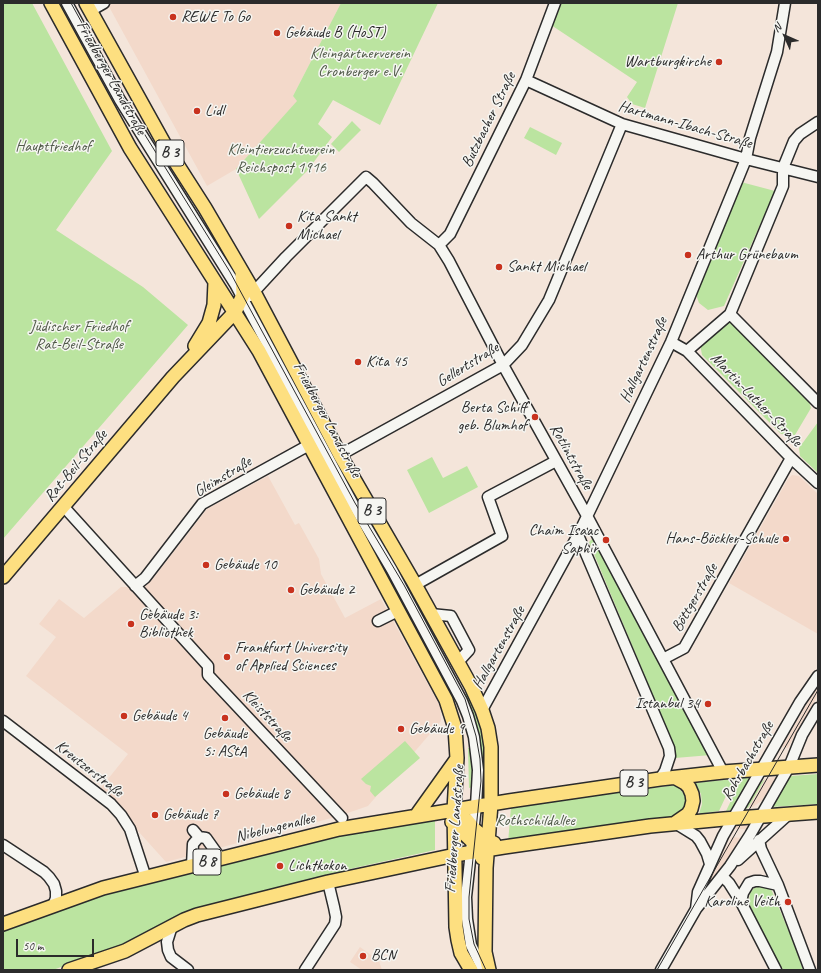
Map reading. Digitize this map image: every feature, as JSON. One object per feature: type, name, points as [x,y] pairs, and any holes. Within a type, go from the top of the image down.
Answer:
[{"type":"main road","name":"Friedberger Landstraße","points":[[51,3],[130,148],[259,351],[308,445],[446,700],[455,728],[457,758],[454,810],[456,927],[461,953],[471,970]]},
{"type":"main road","name":"Friedberger Landstraße","points":[[88,7],[166,147],[205,208],[254,292],[340,455],[416,586],[458,662],[482,710],[488,728],[491,747],[491,804],[479,844],[486,868],[485,952],[489,970]]},
{"type":"main road","points":[[242,272],[243,300]]},
{"type":"main road","name":"Rat-Beil-Straße","points":[[173,377],[209,323],[214,305],[215,282]]},
{"type":"main road","name":"Rat-Beil-Straße","points":[[3,577],[173,377],[226,322],[243,300]]},
{"type":"main road","points":[[416,816],[457,758]]},
{"type":"main road","name":"B 3","points":[[525,798],[660,779],[723,772],[818,765]]},
{"type":"main road","points":[[675,823],[688,814],[693,801],[689,788],[685,783],[676,778]]},
{"type":"main road","name":"B 8","points":[[491,804],[525,798]]},
{"type":"main road","name":"Nibelungenallee","points":[[3,924],[103,888],[338,829],[491,804]]},
{"type":"main road","points":[[454,810],[464,817],[479,844]]},
{"type":"main road","points":[[440,812],[479,844]]},
{"type":"main road","points":[[69,970],[125,951],[172,926],[197,915],[328,882],[455,855],[479,844],[504,846],[675,823],[818,812]]},
{"type":"street","name":"Friedberger Landstraße","points":[[67,3],[130,116],[194,217],[243,300],[352,504],[396,575],[462,701],[471,725],[477,760],[478,781],[476,806],[479,844],[466,897],[467,919],[471,945],[483,970]]},
{"type":"street","points":[[88,7],[104,3]]},
{"type":"street","name":"Butzbacher Straße","points":[[438,245],[450,234],[526,80],[555,3]]},
{"type":"street","name":"Hallgartenstraße","points":[[482,710],[578,535],[586,514],[671,342],[746,159],[750,138],[777,52],[785,3]]},
{"type":"street","name":"Hartmann-Ibach-Straße","points":[[526,80],[622,124],[746,159],[818,177]]},
{"type":"street","points":[[687,351],[730,314],[783,186],[783,168],[794,141],[800,134],[818,122]]},
{"type":"street","name":"Gellertstraße","points":[[340,455],[503,365],[522,344],[549,300],[622,124]]},
{"type":"street","name":"Rotlintstraße","points":[[254,292],[286,257],[366,177],[411,223],[438,245],[450,261],[503,365],[586,514],[723,772]]},
{"type":"street","points":[[243,300],[254,292]]},
{"type":"street","points":[[730,314],[818,403]]},
{"type":"street","name":"Martin-Luther-Straße","points":[[671,342],[687,351],[791,458],[818,483]]},
{"type":"street","name":"Gleimstraße","points":[[135,586],[145,578],[202,504],[308,445]]},
{"type":"street","name":"Böttgerstraße","points":[[663,659],[684,648],[791,458]]},
{"type":"street","points":[[416,586],[502,536],[488,497],[556,461]]},
{"type":"street","name":"Kleiststraße","points":[[64,507],[208,666],[208,675],[342,818]]},
{"type":"street","points":[[578,535],[669,748],[670,756],[665,771],[660,779]]},
{"type":"street","points":[[378,621],[398,611]]},
{"type":"street","name":"Rohrbachstraße","points":[[696,909],[698,892],[733,818],[800,702],[818,676]]},
{"type":"street","name":"Rohrbachstraße","points":[[661,970],[696,909],[730,866],[750,835],[789,767],[802,735],[818,708]]},
{"type":"street","name":"Kreutzerstraße","points":[[3,721],[111,804],[121,815],[130,829],[146,878]]},
{"type":"street","name":"Rohrbachstraße","points":[[730,866],[789,814]]},
{"type":"street","points":[[675,823],[696,836],[707,854],[710,864]]},
{"type":"street","points":[[192,866],[193,844],[196,833],[206,838],[221,859]]},
{"type":"street","points":[[758,840],[778,886],[810,970]]},
{"type":"street","points":[[3,845],[44,872],[49,877],[54,884],[56,891],[56,898],[53,906]]},
{"type":"street","points":[[722,876],[741,902],[776,970]]},
{"type":"street","points":[[741,902],[743,893],[749,883],[760,881],[778,886]]},
{"type":"street","points":[[305,970],[335,924],[336,917],[328,882]]},
{"type":"street","points":[[172,926],[167,942],[168,950],[171,957],[188,970]]},
{"type":"shaded area","points":[[107,3],[341,3],[293,96],[298,101],[236,169],[207,186]]},
{"type":"shaded area","name":"Hans-Böckler-Schule","points":[[792,475],[799,476],[818,494],[818,634],[729,583],[788,479]]},
{"type":"shaded area","name":"Frankfurt University of Applied Sciences","points":[[268,476],[295,525],[299,523],[319,559],[321,574],[345,618],[381,599],[440,706],[441,721],[368,806],[339,816],[166,862],[100,789],[128,754],[26,676],[56,637],[39,624],[59,599],[84,618],[121,587],[136,587],[152,580],[207,509]]},
{"type":"shaded area","points":[[818,682],[818,695],[788,748],[782,747],[811,697],[809,695]]},
{"type":"shaded area","points":[[777,776],[764,799],[753,807],[748,808],[765,779]]},
{"type":"shaded area","points":[[750,823],[747,829],[733,829],[735,824]]},
{"type":"shaded area","points":[[732,837],[742,838],[703,897],[719,854],[722,855]]},
{"type":"shaded area","name":"BCN","points":[[360,947],[379,961],[382,970],[362,970],[350,962]]},
{"type":"green space","name":"Jüdischer Friedhof Rat-Beil-Straße","points":[[3,3],[32,3],[112,151],[56,230],[143,287],[188,325],[3,539]]},
{"type":"green space","name":"Kleingärtnerverein Cronberger e.V.","points":[[341,3],[438,3],[380,125],[333,100],[318,124],[332,137],[308,170],[259,219],[236,169],[297,101],[293,96]]},
{"type":"green space","points":[[555,3],[678,3],[645,108],[632,104],[627,97],[637,82],[548,23]]},
{"type":"green space","points":[[352,121],[361,130],[339,152],[331,144]]},
{"type":"green space","points":[[530,127],[562,143],[556,155],[524,138]]},
{"type":"green space","points":[[741,182],[775,191],[724,306],[708,310],[699,303],[694,289]]},
{"type":"green space","points":[[730,322],[808,398],[811,408],[795,435],[781,434],[702,355],[700,344]]},
{"type":"green space","points":[[818,422],[818,473],[800,456],[799,448]]},
{"type":"green space","points":[[432,457],[443,478],[467,466],[478,487],[429,513],[407,470]]},
{"type":"green space","points":[[346,473],[408,578],[404,580],[371,527],[343,475]]},
{"type":"green space","points":[[592,539],[596,539],[711,755],[675,758],[674,746],[589,542]]},
{"type":"green space","points":[[368,542],[394,585],[391,587]]},
{"type":"green space","points":[[469,692],[480,722],[485,758],[486,786],[483,786],[482,758],[478,735],[473,715],[465,694]]},
{"type":"green space","points":[[405,741],[420,758],[375,797],[370,791],[371,786],[366,784],[361,779]]},
{"type":"green space","points":[[468,748],[470,748],[473,771],[473,787],[469,788]]},
{"type":"green space","points":[[818,774],[818,804],[772,807],[790,776]]},
{"type":"green space","points":[[742,778],[749,778],[732,810],[726,811]]},
{"type":"green space","points":[[734,779],[719,811],[699,814],[702,804],[701,794],[695,783]]},
{"type":"green space","points":[[765,779],[748,808],[744,809],[758,785]]},
{"type":"green space","name":"Rothschildallee","points":[[676,785],[684,794],[686,800],[683,809],[672,819],[508,843],[511,807]]},
{"type":"green space","points":[[427,819],[435,821],[435,850],[354,868],[178,915],[123,944],[53,970],[3,970],[3,929],[88,899],[148,881],[327,836]]},
{"type":"green space","points":[[760,886],[771,889],[795,946],[803,970],[779,970],[773,959],[749,903],[750,893],[754,888]]},
{"type":"tram line","points":[[71,3],[132,114],[230,272],[355,503],[404,585],[465,699],[476,736],[480,759],[481,781],[469,897],[469,919],[474,944],[486,970]]},
{"type":"tram line","points":[[657,970],[818,690]]},
{"type":"place","name":"REWE To Go","points":[[173,17]]},
{"type":"place","name":"Gebäude B (HoST)","points":[[277,33]]},
{"type":"place","name":"Wartburgkirche","points":[[719,62]]},
{"type":"place","name":"Lidl","points":[[197,111]]},
{"type":"place","name":"Kita Sankt Michael","points":[[289,226]]},
{"type":"place","name":"Arthur Grünebaum","points":[[688,255]]},
{"type":"place","name":"Sankt Michael","points":[[499,267]]},
{"type":"place","name":"Kita 45","points":[[358,362]]},
{"type":"place","name":"Berta Schiff geb. Blumhof","points":[[535,417]]},
{"type":"place","name":"Hans-Böckler-Schule","points":[[786,539]]},
{"type":"place","name":"Chaim Isaac Saphir","points":[[606,540]]},
{"type":"place","name":"Gebäude 10","points":[[206,565]]},
{"type":"place","name":"Gebäude 2","points":[[291,590]]},
{"type":"place","name":"Gebäude 3: Bibliothek","points":[[131,624]]},
{"type":"place","name":"Frankfurt University of Applied Sciences","points":[[227,657]]},
{"type":"place","name":"Istanbul 34","points":[[708,704]]},
{"type":"place","name":"Gebäude 4","points":[[124,716]]},
{"type":"place","name":"Gebäude 5: AStA","points":[[225,718]]},
{"type":"place","name":"Gebäude 9","points":[[401,729]]},
{"type":"place","name":"Gebäude 8","points":[[226,794]]},
{"type":"place","name":"Gebäude 7","points":[[155,815]]},
{"type":"place","name":"Lichtkokon","points":[[280,866]]},
{"type":"place","name":"Karoline Veith","points":[[788,902]]},
{"type":"place","name":"BCN","points":[[363,956]]},
{"type":"park label","name":"Hauptfriedhof","points":[[53,147]]},
{"type":"park label","name":"Kleintierzuchtverein Reichspost 1916","points":[[281,159]]}]
